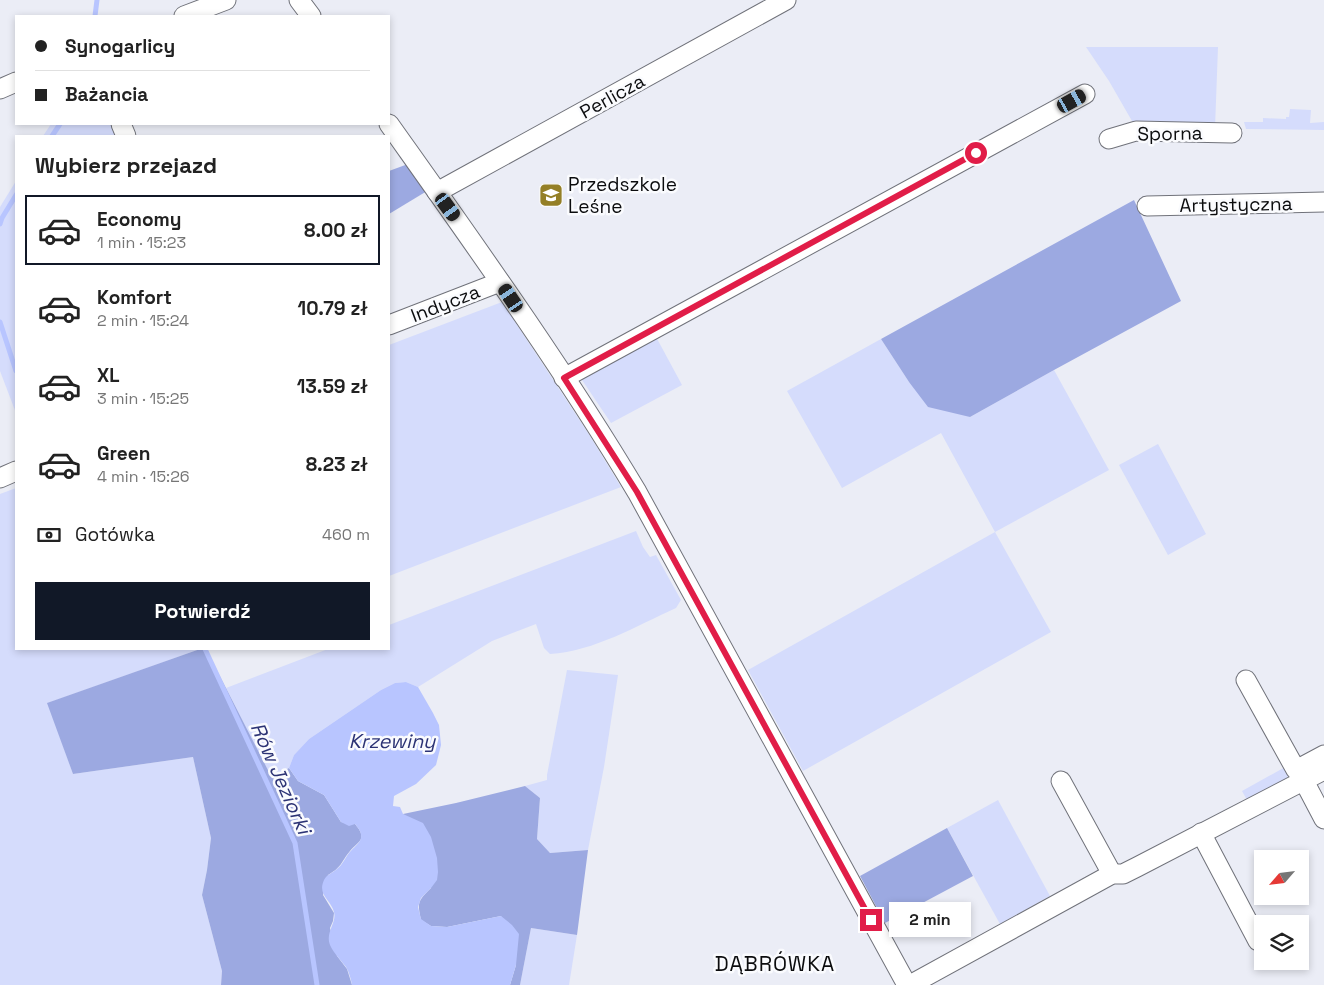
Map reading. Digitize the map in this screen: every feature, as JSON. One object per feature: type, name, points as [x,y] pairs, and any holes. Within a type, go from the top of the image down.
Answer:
[{"type":"street","points":[[187,15],[226,0]]},
{"type":"street","points":[[299,0],[310,15]]},
{"type":"street","name":"Perlicza","points":[[437,192],[786,0]]},
{"type":"street","points":[[0,89],[15,82]]},
{"type":"street","points":[[564,378],[1084,94]]},
{"type":"street","points":[[389,125],[500,282],[637,492],[908,985],[1112,874],[1123,874],[1324,770]]},
{"type":"street","name":"Sporna","points":[[1109,139],[1136,131],[1232,133]]},
{"type":"street","name":"Artystyczna","points":[[1147,206],[1324,202]]},
{"type":"street","name":"Indycza","points":[[390,325],[500,282]]},
{"type":"street","points":[[0,478],[15,471]]},
{"type":"street","points":[[1246,680],[1296,770],[1324,755]]},
{"type":"street","points":[[1061,781],[1112,874]]},
{"type":"street","points":[[1304,781],[1324,818]]},
{"type":"street","points":[[1201,833],[1254,933]]},
{"type":"shaded area","points":[[1086,47],[1218,47],[1215,128],[1145,128],[1132,121],[1109,81]]},
{"type":"shaded area","points":[[1290,109],[1311,110],[1310,123],[1324,122],[1324,130],[1246,129],[1244,122],[1263,122],[1263,118],[1286,119],[1286,117],[1289,117]]},
{"type":"shaded area","points":[[50,125],[112,125],[117,135],[44,135]]},
{"type":"shaded area","points":[[408,164],[427,191],[390,213],[390,171]]},
{"type":"shaded area","points":[[15,183],[15,410],[0,371],[0,207]]},
{"type":"shaded area","points":[[1134,200],[1181,301],[970,417],[928,407],[881,339]]},
{"type":"shaded area","points":[[502,302],[590,436],[621,487],[390,576],[390,345]]},
{"type":"shaded area","points":[[655,335],[682,385],[611,423],[580,377]]},
{"type":"shaded area","points":[[881,339],[909,382],[970,417],[1054,370],[1109,470],[995,532],[941,433],[842,488],[787,391]]},
{"type":"shaded area","points":[[1158,444],[1206,534],[1168,555],[1119,465]]},
{"type":"shaded area","points":[[15,488],[15,650],[197,650],[48,703],[73,774],[193,757],[211,838],[202,895],[222,971],[221,985],[0,985],[0,494]]},
{"type":"shaded area","points":[[636,531],[650,557],[656,555],[681,600],[676,608],[615,637],[583,648],[550,654],[544,648],[536,624],[492,641],[418,687],[406,682],[395,683],[381,690],[309,739],[294,755],[289,768],[272,779],[226,688],[325,650],[390,650],[390,625]]},
{"type":"shaded area","points":[[995,532],[1051,632],[803,771],[748,670]]},
{"type":"shaded area","points":[[197,650],[207,650],[272,778],[289,768],[298,781],[324,795],[341,822],[355,824],[361,833],[360,840],[339,867],[328,875],[323,895],[334,913],[330,928],[337,956],[347,969],[352,985],[221,985],[222,971],[202,895],[211,838],[193,757],[73,774],[47,703]]},
{"type":"shaded area","points":[[567,670],[618,675],[604,767],[588,850],[550,853],[537,839],[540,798],[525,786],[547,780]]},
{"type":"shaded area","points":[[1287,766],[1287,781],[1248,802],[1242,791]]},
{"type":"shaded area","points":[[525,786],[540,798],[537,839],[550,853],[588,850],[577,935],[531,928],[520,985],[510,985],[516,965],[501,916],[447,927],[431,926],[421,920],[419,905],[423,896],[431,888],[403,814]]},
{"type":"shaded area","points":[[998,800],[1050,896],[1000,924],[947,828]]},
{"type":"shaded area","points":[[947,828],[973,876],[885,923],[860,876]]},
{"type":"shaded area","points":[[531,928],[577,935],[569,985],[520,985]]},
{"type":"water","name":"Krzewiny","points":[[406,682],[418,687],[433,713],[439,725],[441,745],[436,765],[416,784],[394,796],[393,806],[400,807],[403,814],[423,823],[431,837],[437,858],[437,880],[421,898],[418,907],[421,919],[431,926],[447,927],[501,916],[519,934],[516,965],[510,985],[352,985],[346,967],[330,945],[329,936],[334,920],[334,912],[323,894],[322,885],[325,878],[340,866],[359,842],[361,834],[355,824],[349,826],[341,822],[324,795],[298,781],[289,768],[294,755],[309,739],[381,690],[395,683]]},
{"type":"waterway","name":"Rów Jeziorki","points":[[95,15],[97,0]]},
{"type":"waterway","name":"Rów Jeziorki","points":[[53,135],[59,125]]},
{"type":"waterway","name":"Rów Jeziorki","points":[[0,224],[15,197]]},
{"type":"waterway","name":"Rów Jeziorki","points":[[0,322],[15,368]]},
{"type":"waterway","name":"Rów Jeziorki","points":[[205,650],[295,843],[317,985]]},
{"type":"place","name":"Przedszkole Leśne","points":[[551,195]]},
{"type":"district","name":"DĄBRÓWKA","points":[[775,964]]},
{"type":"route","points":[[871,920],[637,492],[564,378],[976,153]]}]
